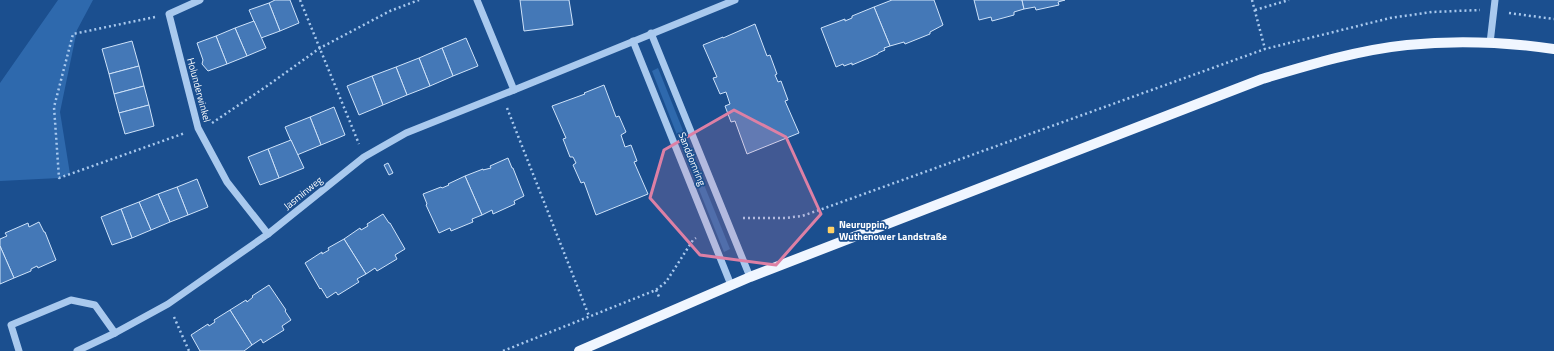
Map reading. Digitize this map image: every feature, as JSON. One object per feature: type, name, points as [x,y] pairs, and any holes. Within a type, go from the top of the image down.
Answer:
[{"type":"main road","points":[[579,351],[750,277],[1262,79],[1311,64],[1407,45],[1490,43],[1554,49]]},
{"type":"street","points":[[169,14],[200,0]]},
{"type":"street","points":[[477,0],[514,90],[735,0]]},
{"type":"street","points":[[1490,43],[1495,0]]},
{"type":"street","name":"Holunderwinkel","points":[[169,14],[198,128],[228,182],[268,234]]},
{"type":"street","name":"Sanddornring","points":[[651,33],[750,277]]},
{"type":"street","name":"Sanddornring","points":[[633,41],[731,285]]},
{"type":"street","name":"Jasminweg","points":[[77,351],[115,333],[168,304],[268,234],[364,157],[406,133],[514,90]]},
{"type":"street","points":[[19,351],[11,324],[71,300],[95,304],[115,333]]},
{"type":"path","points":[[300,0],[364,157]]},
{"type":"path","points":[[169,14],[73,34],[54,107],[59,178],[209,124],[267,86],[320,48],[390,11],[419,0]]},
{"type":"path","points":[[1252,0],[1265,49]]},
{"type":"path","points":[[1254,10],[1289,0]]},
{"type":"path","points":[[727,223],[739,218],[785,218],[802,216],[1265,49],[1390,18],[1432,12],[1472,10],[1554,19]]},
{"type":"path","points":[[502,94],[588,316]]},
{"type":"path","points":[[502,351],[656,290],[666,282],[693,240],[710,231]]},
{"type":"path","points":[[168,304],[189,351]]},
{"type":"highlighted area","points":[[734,110],[786,137],[821,214],[776,265],[700,255],[650,198],[664,150]]},
{"type":"shaded area","points":[[58,0],[93,0],[77,30],[60,112],[70,174],[59,178],[0,181],[0,83]]},
{"type":"shaded area","points":[[658,68],[686,138],[679,140],[652,71]]},
{"type":"shaded area","points":[[692,155],[730,249],[724,252],[686,157]]},
{"type":"building","points":[[275,0],[290,0],[299,23],[280,31],[269,3]]},
{"type":"building","points":[[520,0],[569,0],[573,25],[524,31]]},
{"type":"building","points":[[892,0],[934,0],[943,25],[930,32],[930,34],[905,44],[904,42],[890,46],[874,7]]},
{"type":"building","points":[[974,0],[1022,0],[1024,9],[1014,12],[1014,15],[992,21],[991,17],[979,20]]},
{"type":"building","points":[[1022,0],[1065,0],[1058,2],[1059,5],[1036,10],[1035,7],[1024,9]]},
{"type":"building","points":[[269,3],[280,31],[261,38],[249,10]]},
{"type":"building","points":[[874,7],[890,46],[884,48],[885,50],[878,54],[852,65],[852,63],[844,66],[843,64],[836,67],[821,28],[845,19],[845,21],[852,18],[852,16]]},
{"type":"building","points":[[254,21],[266,48],[247,56],[235,28]]},
{"type":"building","points":[[755,24],[767,56],[770,55],[777,74],[775,75],[778,82],[781,81],[788,100],[785,101],[799,133],[747,154],[735,121],[731,122],[725,106],[730,104],[726,92],[720,94],[713,78],[717,77],[703,45]]},
{"type":"building","points":[[235,28],[247,56],[227,64],[216,36]]},
{"type":"building","points":[[216,36],[227,64],[208,71],[202,64],[203,60],[197,43]]},
{"type":"building","points":[[466,38],[478,66],[453,76],[442,48]]},
{"type":"building","points":[[132,41],[139,66],[109,74],[102,49]]},
{"type":"building","points":[[442,48],[453,76],[430,86],[419,58]]},
{"type":"building","points":[[419,58],[430,86],[407,95],[396,67]]},
{"type":"building","points":[[139,66],[144,86],[114,94],[109,74]]},
{"type":"building","points":[[396,67],[407,95],[383,105],[372,76]]},
{"type":"building","points":[[372,76],[383,105],[359,115],[347,86]]},
{"type":"building","points":[[604,85],[616,117],[619,116],[626,132],[621,135],[625,147],[631,145],[637,161],[634,162],[648,194],[596,215],[584,182],[581,183],[573,165],[576,163],[573,157],[570,157],[563,139],[566,138],[552,106],[585,94],[584,93]]},
{"type":"building","points":[[144,86],[149,105],[119,113],[114,94]]},
{"type":"building","points":[[149,105],[154,126],[125,134],[119,113]]},
{"type":"building","points":[[334,107],[345,135],[321,145],[310,117]]},
{"type":"building","points":[[310,117],[321,145],[297,155],[285,127]]},
{"type":"building","points":[[291,140],[304,168],[279,178],[268,149]]},
{"type":"building","points":[[268,149],[279,178],[260,185],[248,157]]},
{"type":"building","points":[[508,158],[524,196],[514,201],[515,204],[493,214],[492,210],[482,215],[465,176],[483,169],[491,168],[490,166]]},
{"type":"building","points":[[388,163],[393,173],[389,175],[384,165]]},
{"type":"building","points":[[465,176],[482,215],[472,219],[473,222],[451,231],[450,228],[439,233],[426,205],[427,204],[423,194],[449,185],[448,184]]},
{"type":"building","points":[[197,179],[208,207],[188,215],[177,187]]},
{"type":"building","points":[[177,187],[188,215],[170,222],[158,194]]},
{"type":"building","points":[[158,194],[170,222],[151,230],[139,202]]},
{"type":"building","points":[[139,202],[151,230],[132,238],[121,209]]},
{"type":"building","points":[[121,209],[132,238],[112,245],[101,217]]},
{"type":"building","points":[[383,214],[405,249],[395,255],[397,259],[377,271],[375,268],[366,274],[344,239],[360,228],[361,230],[368,226],[367,224]]},
{"type":"building","points":[[39,222],[45,232],[56,260],[38,268],[37,266],[31,269],[31,271],[14,278],[0,246],[0,239],[7,236],[5,233],[28,223],[29,227]]},
{"type":"building","points":[[344,239],[366,274],[357,279],[359,282],[338,295],[336,292],[327,298],[305,263],[322,252],[322,254],[329,250],[328,248]]},
{"type":"building","points":[[0,246],[14,278],[0,284]]},
{"type":"building","points":[[269,285],[291,320],[282,326],[284,330],[263,343],[261,339],[252,345],[230,310],[246,300],[247,302],[253,297],[252,296]]},
{"type":"building","points":[[230,310],[252,345],[244,351],[200,351],[191,335],[208,324],[209,326],[215,322],[214,320]]},
{"type":"place","name":"Neuruppin, Wuthenower Landstraße","points":[[831,230]]}]
